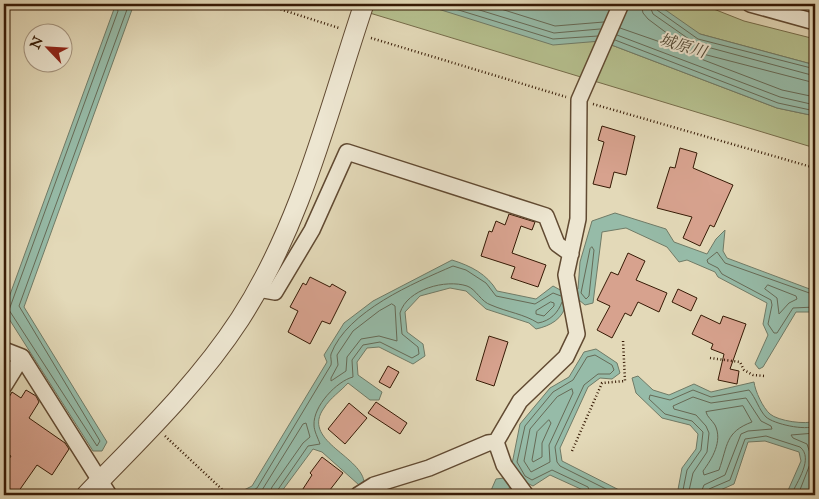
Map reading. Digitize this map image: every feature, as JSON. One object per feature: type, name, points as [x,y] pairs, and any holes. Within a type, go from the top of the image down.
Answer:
[{"type":"street","points":[[86,495],[104,488],[152,425],[195,379],[239,320],[258,288],[307,181],[364,4]]},
{"type":"street","points":[[526,495],[504,465],[496,442],[520,401],[566,357],[578,334],[566,276],[578,219],[579,100],[621,4]]},
{"type":"street","points":[[750,4],[815,22]]},
{"type":"street","points":[[795,17],[815,15]]},
{"type":"street","points":[[258,288],[275,292],[312,230],[347,152],[546,216],[558,244],[571,254]]},
{"type":"street","points":[[4,350],[22,357],[104,488]]},
{"type":"street","points":[[4,386],[22,357]]},
{"type":"street","points":[[358,495],[374,485],[429,468],[488,443],[496,442]]},
{"type":"path","points":[[264,4],[354,33]]},
{"type":"path","points":[[572,451],[602,384],[625,381],[623,340]]},
{"type":"path","points":[[710,358],[740,362],[744,370],[753,375],[765,376]]},
{"type":"path","points":[[152,425],[227,494]]},
{"type":"shaded area","points":[[340,4],[470,4],[601,41],[777,108],[815,116],[815,148]]},
{"type":"shaded area","points":[[615,4],[701,4],[744,21],[815,39],[815,65],[700,34]]},
{"type":"water","points":[[100,4],[134,4],[24,307],[107,442],[102,451],[93,451],[4,311],[114,9]]},
{"type":"water","name":"城原川","points":[[422,4],[657,4],[700,34],[815,65],[815,116],[777,108],[601,41],[553,45]]},
{"type":"water","points":[[615,213],[666,229],[674,242],[707,254],[716,239],[725,230],[723,251],[727,258],[815,291],[815,312],[796,312],[763,367],[759,369],[755,364],[768,335],[763,324],[767,303],[718,277],[715,272],[687,260],[679,262],[667,247],[626,228],[602,232],[593,303],[585,305],[579,300],[566,304],[559,318],[546,326],[536,329],[529,323],[486,309],[466,291],[450,288],[420,296],[405,312],[407,332],[423,344],[425,356],[413,364],[379,347],[367,348],[357,362],[358,375],[382,392],[379,400],[370,400],[348,383],[326,404],[319,419],[320,429],[325,438],[360,472],[364,481],[359,485],[322,452],[313,449],[279,495],[234,495],[252,486],[327,362],[324,355],[344,323],[373,301],[452,260],[478,271],[497,291],[536,299],[553,286],[564,292],[578,289],[580,262],[592,221]]},
{"type":"water","points":[[596,349],[617,363],[620,373],[612,379],[600,378],[588,387],[560,448],[562,461],[629,495],[587,495],[585,491],[550,475],[533,486],[521,480],[512,464],[520,424],[550,388],[569,377],[584,352]]},
{"type":"water","points":[[638,376],[653,390],[669,395],[694,384],[711,392],[754,382],[762,404],[770,414],[785,420],[799,422],[815,421],[815,495],[786,495],[801,461],[799,452],[765,441],[748,442],[734,484],[709,495],[677,495],[682,468],[696,449],[698,434],[690,425],[662,418],[636,393],[632,378]]},
{"type":"water","points":[[504,478],[510,484],[508,495],[489,495],[496,479]]},
{"type":"building","points":[[602,126],[635,136],[626,175],[614,172],[610,188],[593,184],[604,142],[598,140]]},
{"type":"building","points":[[680,148],[697,153],[693,168],[733,185],[714,227],[710,225],[700,246],[683,238],[692,217],[657,208],[670,167],[675,168]]},
{"type":"building","points":[[509,214],[535,222],[532,230],[521,226],[512,253],[546,265],[538,287],[511,278],[515,267],[481,256],[489,231],[492,232],[496,221],[505,225]]},
{"type":"building","points":[[628,253],[645,261],[636,280],[667,293],[659,312],[638,302],[631,316],[625,313],[612,338],[597,330],[610,306],[597,300],[611,272],[618,275]]},
{"type":"building","points":[[310,277],[330,287],[332,284],[346,292],[330,324],[322,321],[310,344],[288,332],[298,311],[290,307],[303,283],[306,285]]},
{"type":"building","points":[[678,289],[697,298],[691,311],[672,302]]},
{"type":"building","points":[[701,315],[720,324],[723,316],[746,324],[730,369],[739,371],[737,384],[718,380],[724,354],[711,349],[713,344],[692,334]]},
{"type":"building","points":[[489,336],[508,342],[494,386],[476,380]]},
{"type":"building","points":[[388,366],[399,372],[390,388],[379,382]]},
{"type":"building","points":[[26,390],[36,396],[39,402],[29,418],[65,443],[69,449],[52,475],[37,465],[16,495],[4,486],[4,467],[11,456],[4,452],[4,406],[12,392],[21,398]]},
{"type":"building","points":[[376,402],[407,423],[400,434],[368,413]]},
{"type":"building","points":[[349,403],[367,418],[345,444],[328,429]]},
{"type":"building","points":[[322,457],[343,473],[326,495],[299,495],[312,475],[310,473]]}]
